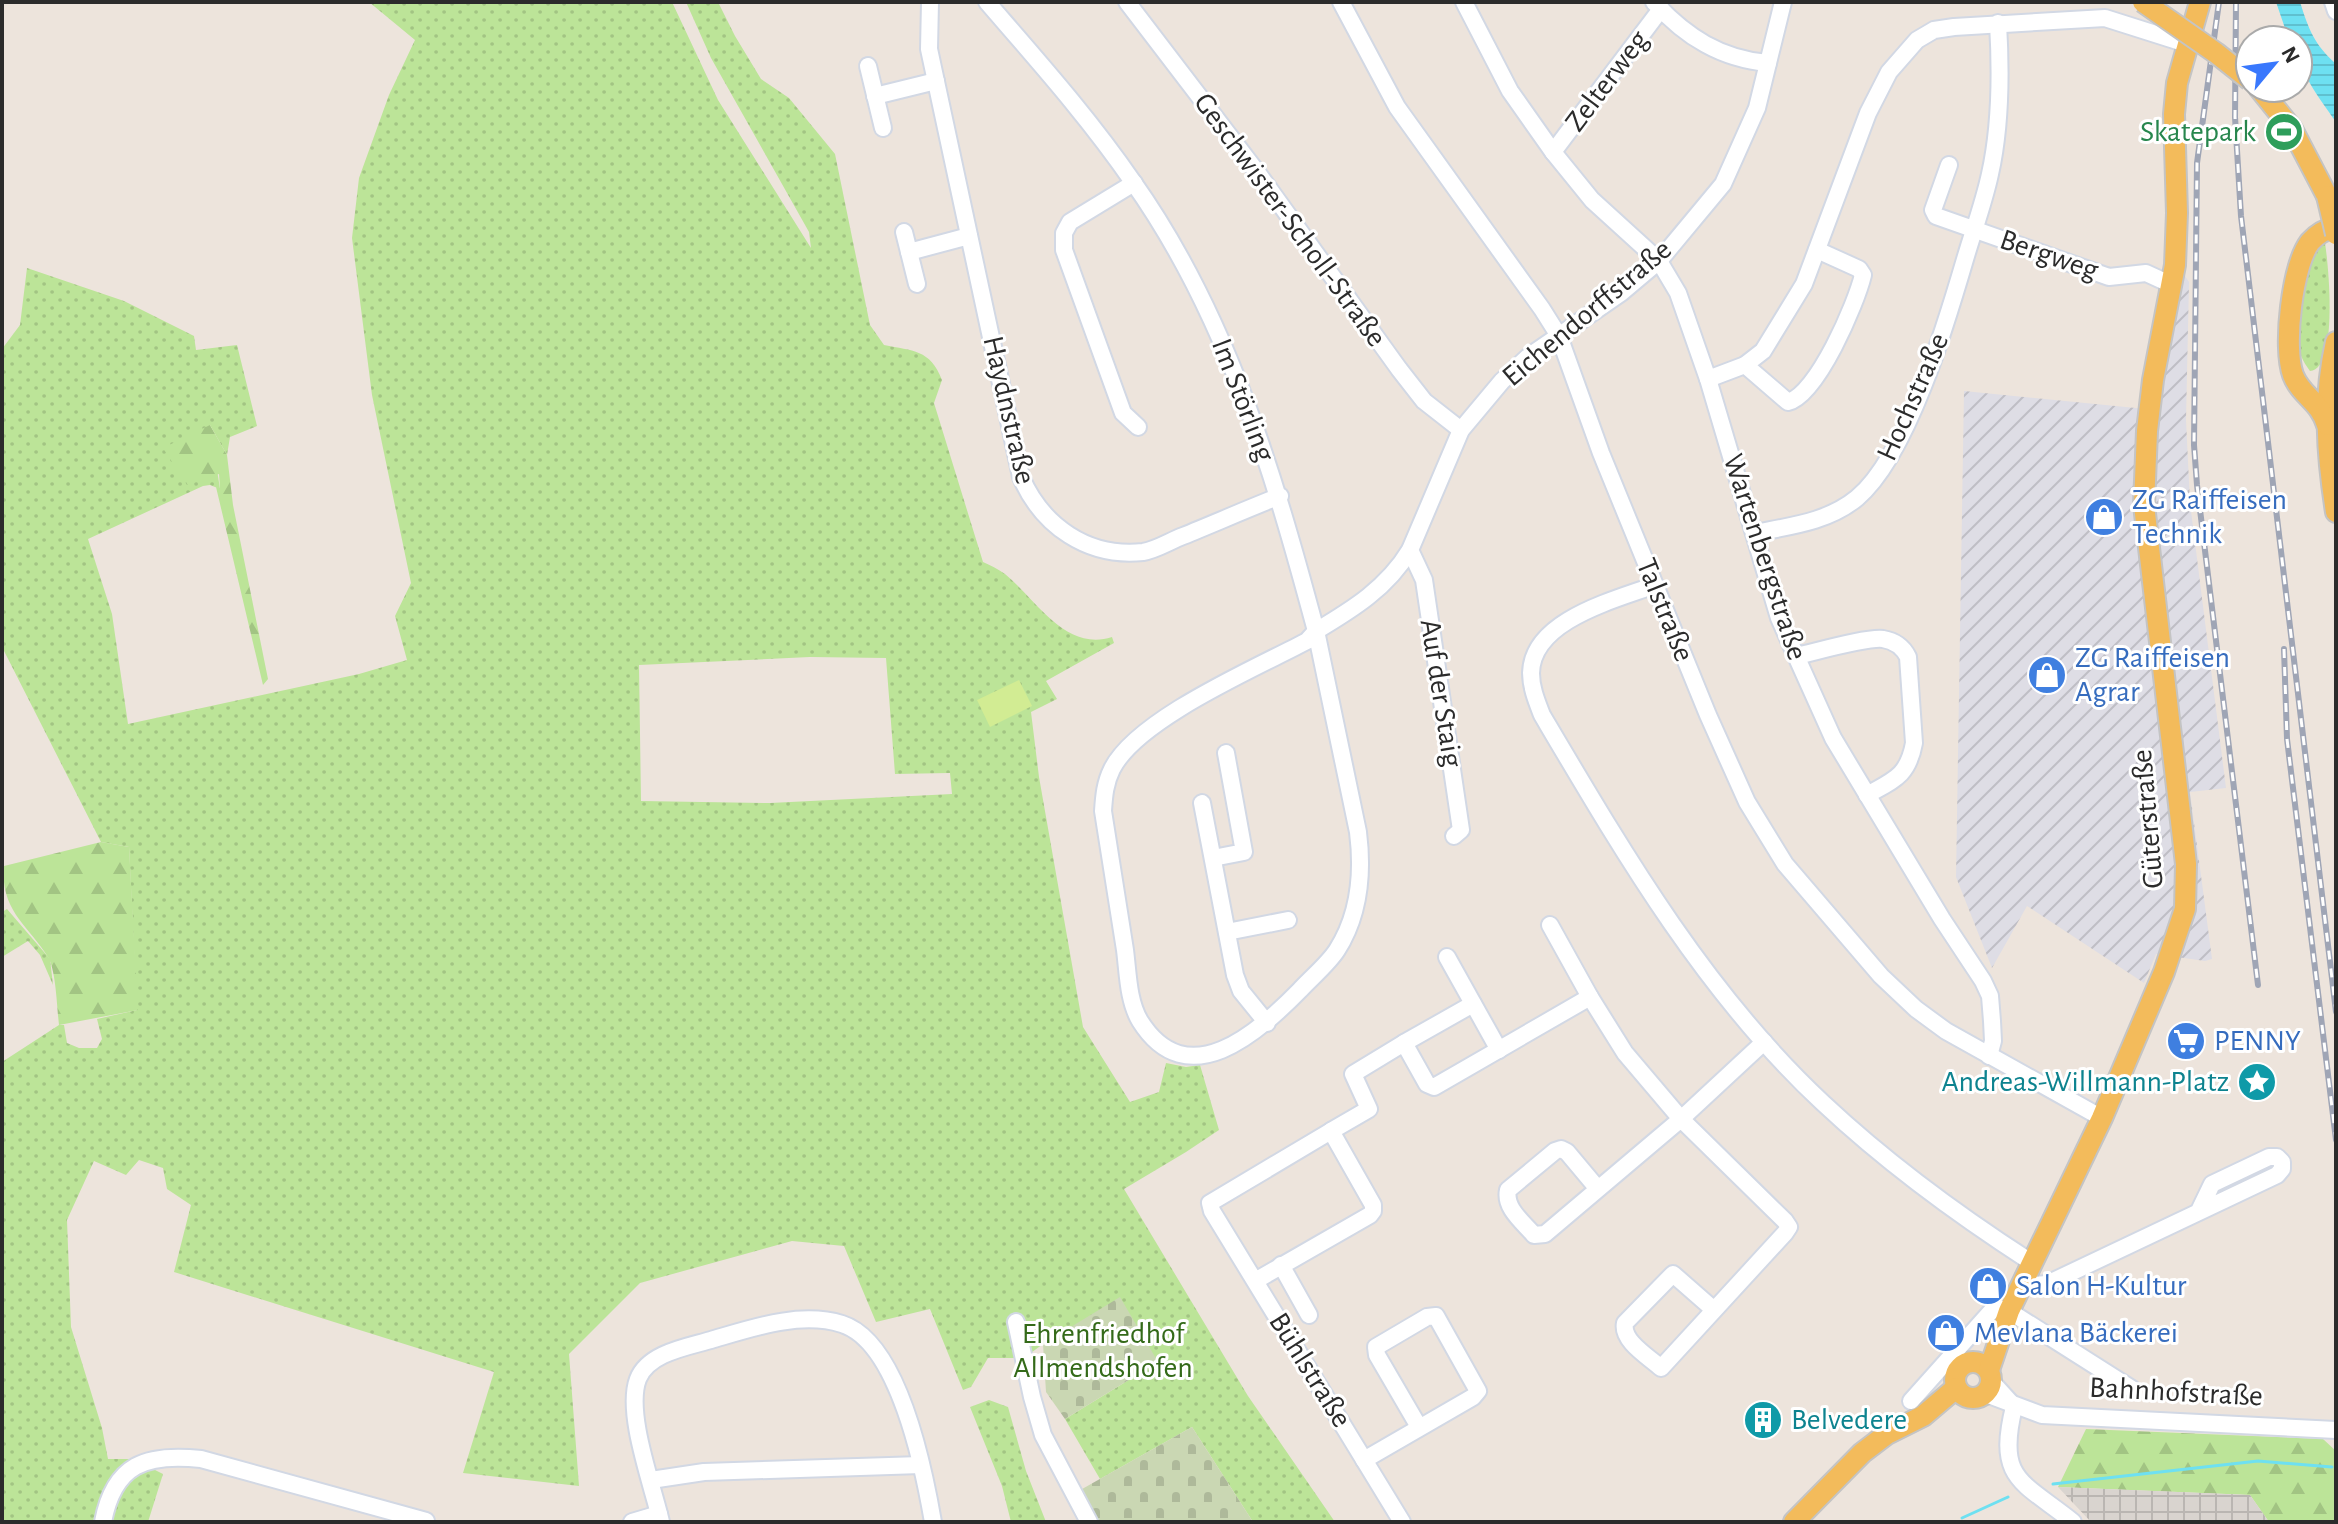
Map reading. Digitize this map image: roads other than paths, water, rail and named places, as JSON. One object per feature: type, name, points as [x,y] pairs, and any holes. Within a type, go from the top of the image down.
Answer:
[{"type":"main road","points":[[2143,2],[2234,67]]},
{"type":"main road","name":"Güterstraße","points":[[1794,1522],[1862,1453],[1917,1408],[1978,1382],[2027,1271],[2102,1118],[2164,972],[2185,909],[2187,884],[2144,505],[2152,393],[2177,240],[2174,114],[2177,83],[2200,2]]},
{"type":"main road","points":[[2272,104],[2308,156],[2327,196],[2336,234]]},
{"type":"main road","points":[[2327,425],[2322,412],[2296,383],[2289,350],[2293,296],[2303,256],[2309,243],[2319,233],[2336,227]]},
{"type":"main road","points":[[2291,328],[2294,349],[2305,372],[2313,377],[2322,376],[2332,369]]},
{"type":"main road","points":[[2336,342],[2327,425],[2336,512]]},
{"type":"street","name":"Haydnstraße","points":[[930,2],[929,49],[1021,477],[1030,499],[1048,520],[1067,534],[1091,546],[1120,552],[1145,551],[1280,496]]},
{"type":"street","name":"Im Störling","points":[[987,2],[1051,73],[1134,183],[1183,264],[1251,412],[1280,496],[1316,631],[1362,864],[1357,899],[1336,951],[1267,1023]]},
{"type":"street","name":"Geschwister-Scholl-Straße","points":[[1127,2],[1257,172],[1399,369],[1424,401],[1461,430]]},
{"type":"street","name":"Talstraße","points":[[1341,2],[1397,107],[1559,336],[1601,453],[1747,802],[1785,864],[1881,976],[1916,1009],[1946,1031],[2102,1118]]},
{"type":"street","name":"Eichendorffstraße","points":[[1267,1023],[1224,1050],[1186,1056],[1154,1039],[1140,1020],[1133,1007],[1103,811],[1105,786],[1112,767],[1127,747],[1171,713],[1307,641],[1316,631],[1358,606],[1399,569],[1461,430],[1502,381],[1528,357],[1621,293],[1659,261],[1723,184],[1757,108],[1783,2]]},
{"type":"street","points":[[2333,2],[2336,11]]},
{"type":"street","name":"Wartenbergstraße","points":[[1466,3],[1510,91],[1553,152],[1592,200],[1659,261],[1678,293],[1708,379],[1779,618],[1833,738],[1983,981],[1990,996],[1993,1041],[1989,1056]]},
{"type":"street","points":[[1658,6],[1699,42],[1723,54],[1768,63]]},
{"type":"street","name":"Zelterweg","points":[[1553,152],[1658,6]]},
{"type":"street","points":[[1708,379],[1745,365],[1763,351],[1781,323],[1804,284],[1868,113],[1884,79],[1917,40],[1934,30],[1998,23],[2105,18],[2189,36]]},
{"type":"street","name":"Hochstraße","points":[[1755,533],[1820,520],[1857,498],[1895,448],[1918,399],[1954,298],[1990,173],[1998,115],[1998,23]]},
{"type":"street","points":[[868,66],[883,128]]},
{"type":"street","points":[[875,96],[936,81]]},
{"type":"street","points":[[1949,165],[1933,210],[1936,216],[1974,229]]},
{"type":"street","points":[[1134,183],[1070,222],[1064,233],[1064,250],[1123,413],[1138,427]]},
{"type":"street","name":"Bergweg","points":[[1974,229],[2109,277],[2146,273],[2170,284]]},
{"type":"street","points":[[904,232],[917,284]]},
{"type":"street","points":[[909,252],[969,236]]},
{"type":"street","points":[[1745,365],[1788,402],[1801,395],[1836,345],[1863,275],[1859,269],[1817,250]]},
{"type":"street","name":"Auf der Staig","points":[[1410,550],[1424,580],[1461,830],[1454,836]]},
{"type":"street","points":[[1655,585],[1588,610],[1547,636],[1535,652],[1531,672],[1534,693],[1542,715],[1626,857],[1690,950],[1764,1042],[1860,1137],[2027,1271],[2034,1285],[2047,1284],[2277,1175],[2282,1169],[2280,1159],[2269,1157],[2212,1184],[2199,1211]]},
{"type":"street","points":[[1796,656],[1881,639],[1895,642],[1904,649],[1908,657],[1914,743],[1912,755],[1901,776],[1867,795]]},
{"type":"street","points":[[1213,858],[1244,852],[1226,753]]},
{"type":"street","points":[[1202,803],[1235,975],[1241,991],[1267,1023]]},
{"type":"street","points":[[1227,932],[1288,920]]},
{"type":"street","points":[[1550,925],[1625,1053],[1681,1119],[1789,1227],[1661,1368],[1626,1337],[1623,1330],[1625,1323],[1673,1274],[1713,1309]]},
{"type":"street","points":[[1447,957],[1499,1050]]},
{"type":"street","points":[[1473,1004],[1404,1043],[1427,1084],[1434,1087],[1590,997]]},
{"type":"street","points":[[1598,1189],[1561,1149],[1508,1190],[1507,1198],[1509,1206],[1534,1235],[1539,1236],[1598,1189],[1681,1119],[1764,1042]]},
{"type":"street","name":"Bühlstraße","points":[[1402,1522],[1212,1211],[1210,1203],[1369,1109],[1353,1074],[1404,1043]]},
{"type":"street","name":"Bühlstraße","points":[[1255,1281],[1373,1211],[1373,1205],[1331,1131]]},
{"type":"street","name":"Bühlstraße","points":[[1281,1265],[1309,1315]]},
{"type":"street","points":[[1917,1408],[1995,1307],[2009,1311],[2132,1389]]},
{"type":"street","name":"Bühlstraße","points":[[1364,1460],[1473,1397],[1478,1391],[1436,1316],[1427,1317],[1376,1347],[1377,1355],[1419,1427]]},
{"type":"street","points":[[632,1522],[660,1518],[638,1433],[634,1396],[638,1377],[650,1363],[671,1352],[752,1328],[821,1320],[844,1325],[861,1334],[880,1354],[893,1379],[921,1465],[933,1522]]},
{"type":"street","points":[[1016,1322],[1043,1435],[1089,1522]]},
{"type":"street","name":"Bahnhofstraße","points":[[1978,1382],[2014,1407],[2042,1415],[2334,1430]]},
{"type":"street","points":[[2014,1407],[2007,1451],[2011,1465],[2019,1480],[2073,1522]]},
{"type":"street","points":[[103,1522],[111,1490],[118,1480],[152,1460],[177,1457],[201,1459],[426,1521]]},
{"type":"street","points":[[651,1480],[704,1472],[921,1465]]},
{"type":"water","points":[[2276,2],[2300,2],[2307,24],[2284,24]]},
{"type":"water","points":[[2314,38],[2336,64],[2336,122],[2314,90]]},
{"type":"waterway","points":[[2053,1484],[2258,1461],[2332,1467]]},
{"type":"waterway","points":[[1962,1518],[2008,1497]]},
{"type":"railway","points":[[2219,2],[2197,163],[2194,445],[2258,985]]},
{"type":"railway","points":[[2236,2],[2235,117],[2241,216],[2336,1012]]},
{"type":"railway","points":[[2284,649],[2287,739],[2336,1140]]},
{"type":"place","name":"Skatepark","points":[[2284,132]]},
{"type":"place","name":"ZG Raiffeisen Technik","points":[[2104,517]]},
{"type":"place","name":"ZG Raiffeisen Agrar","points":[[2047,675]]},
{"type":"place","name":"PENNY","points":[[2186,1041]]},
{"type":"place","name":"Andreas-Willmann-Platz","points":[[2257,1082]]},
{"type":"place","name":"Salon H-Kultur","points":[[1988,1286]]},
{"type":"place","name":"Mevlana Bäckerei","points":[[1946,1333]]},
{"type":"place","name":"Belvedere","points":[[1763,1420]]},
{"type":"park label","name":"Ehrenfriedhof Allmendshofen","points":[[1103,1351]]}]
